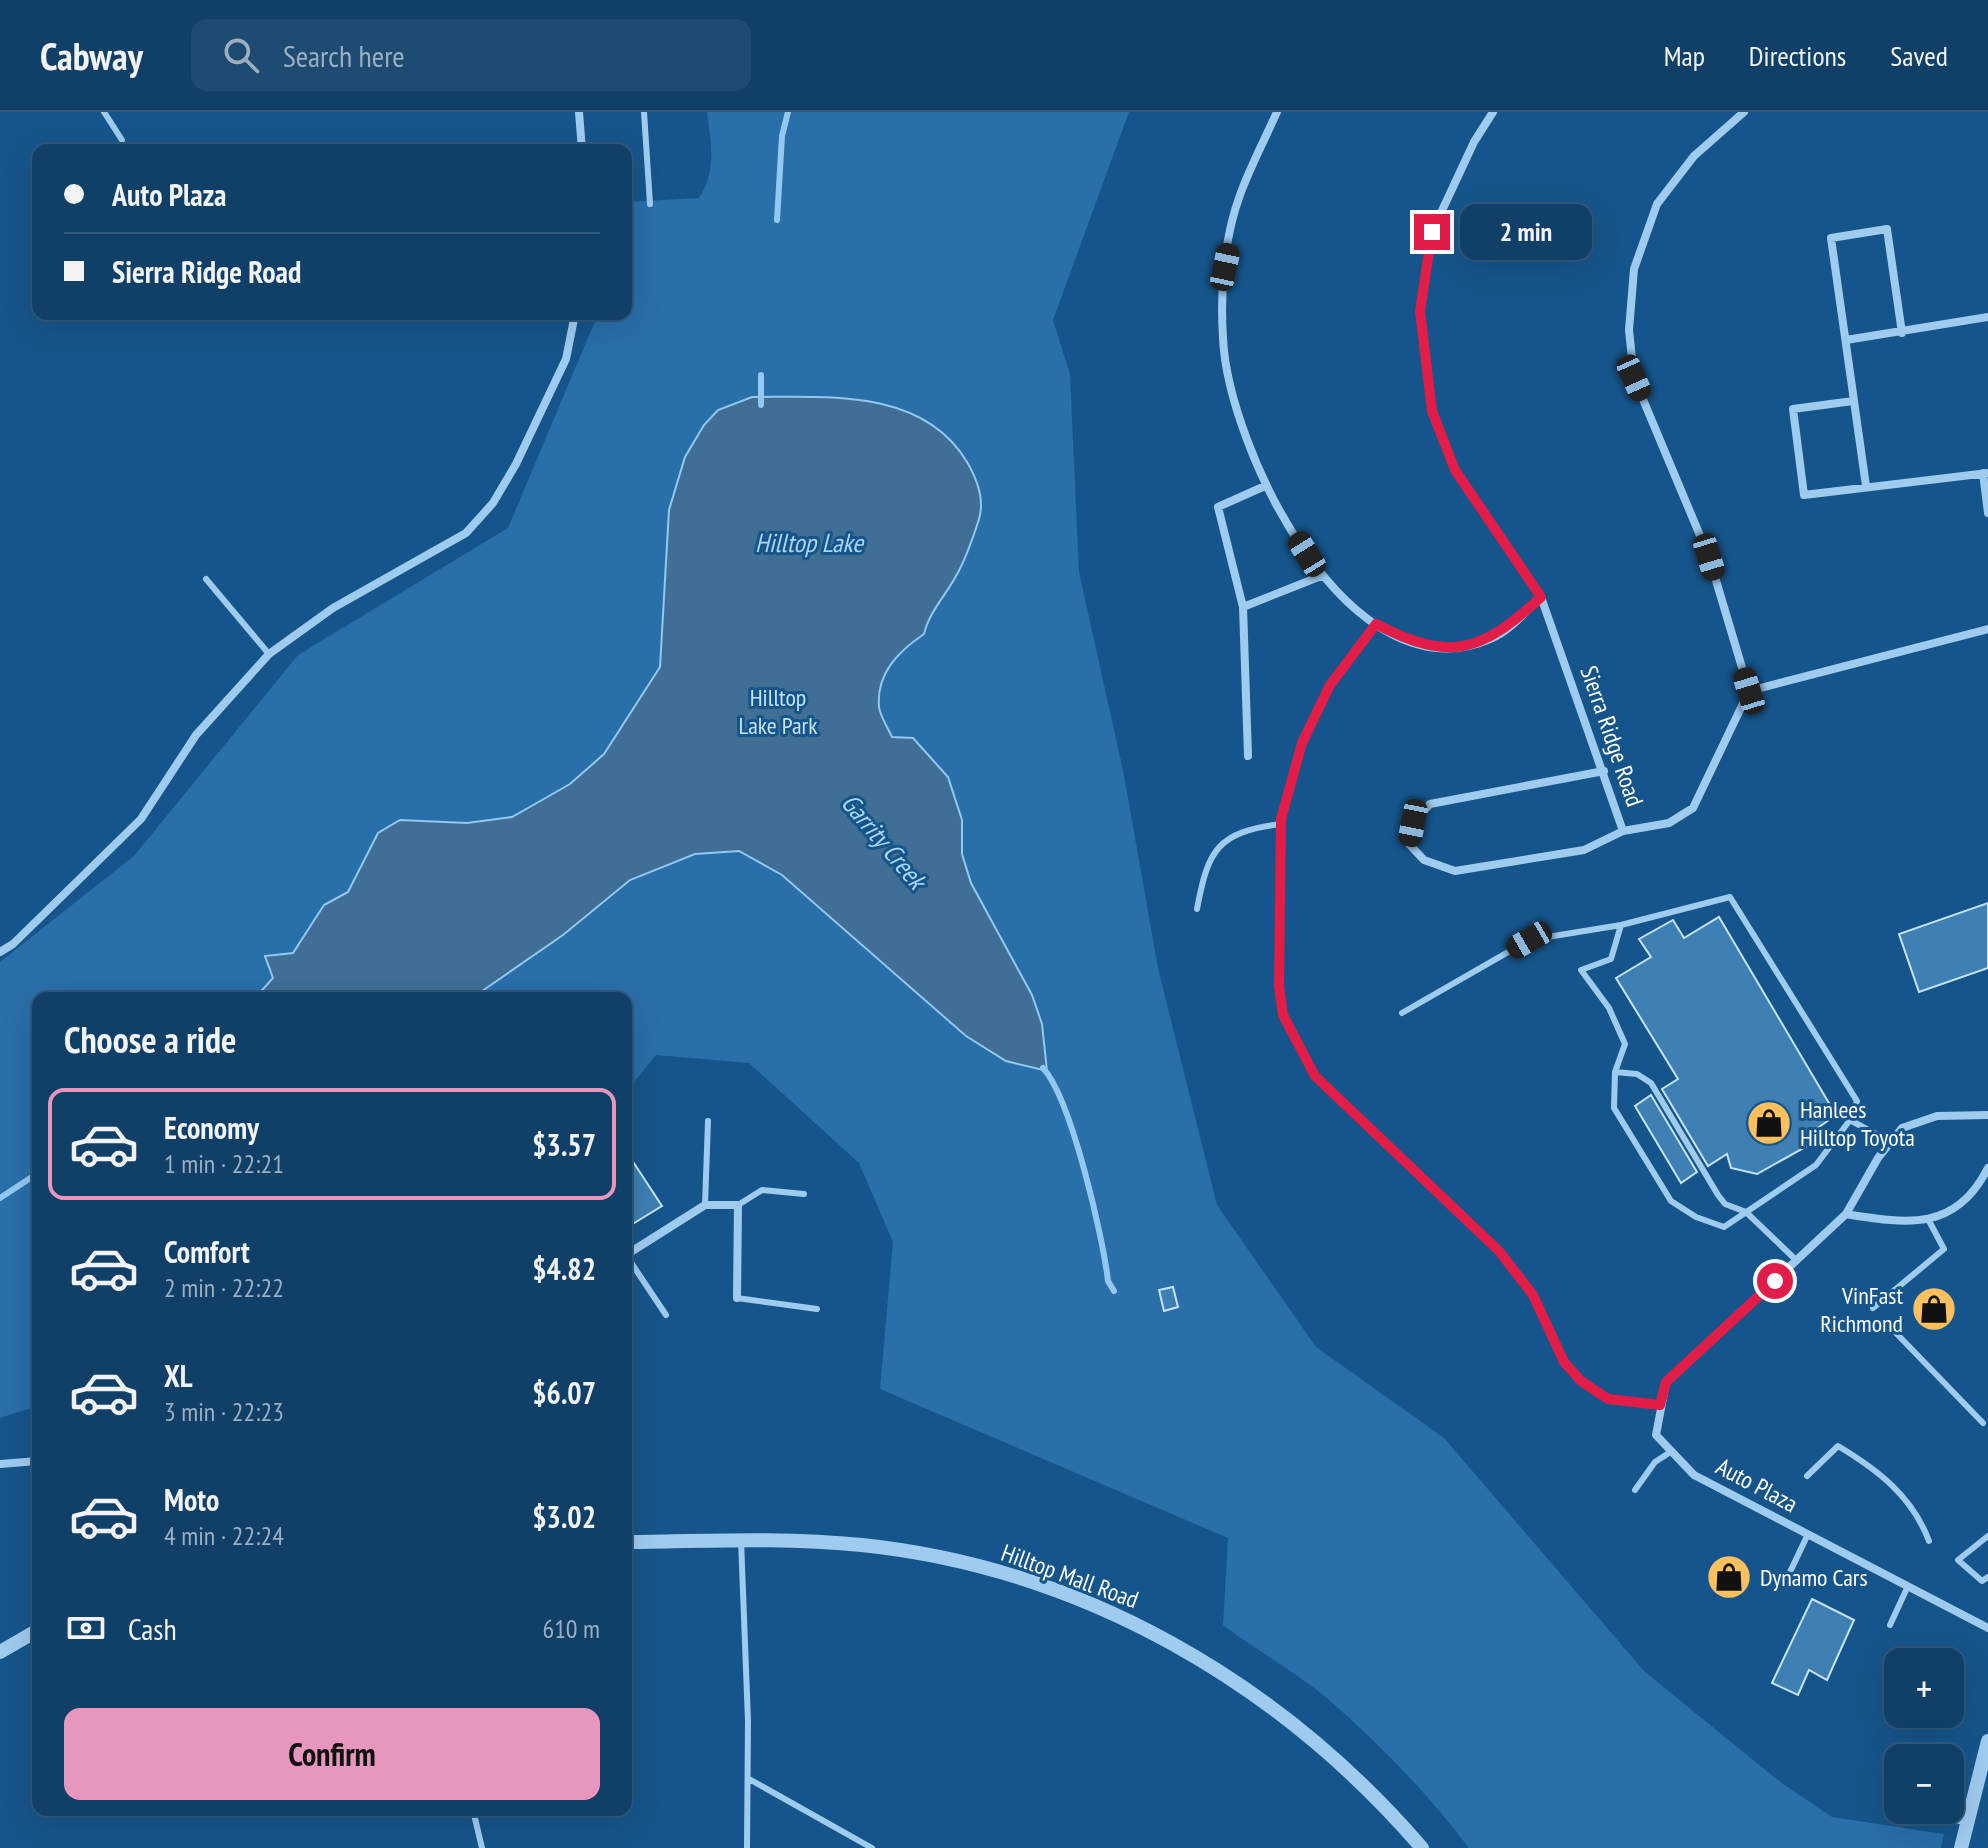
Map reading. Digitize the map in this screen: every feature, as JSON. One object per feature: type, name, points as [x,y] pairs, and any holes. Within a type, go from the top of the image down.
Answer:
[{"type":"street","points":[[579,112],[582,144]]},
{"type":"street","points":[[1277,112],[1239,196],[1225,267],[1222,340],[1235,401],[1265,486],[1321,576],[1376,624],[1411,643],[1437,647],[1491,639],[1541,597]]},
{"type":"street","name":"Sierra Ridge Road","points":[[1493,112],[1474,142],[1432,232],[1420,311],[1432,411],[1455,470],[1541,597],[1623,831],[1669,823],[1693,808],[1749,691]]},
{"type":"street","points":[[1744,112],[1694,156],[1657,204],[1634,269],[1629,330],[1634,378],[1709,557],[1749,691],[1988,629]]},
{"type":"street","points":[[1866,486],[1831,238],[1887,229],[1902,333]]},
{"type":"street","points":[[1846,340],[1988,317]]},
{"type":"street","points":[[0,952],[13,944],[141,819],[196,735],[269,654],[333,608],[466,533],[493,503],[516,464],[566,359],[574,320]]},
{"type":"street","points":[[1853,401],[1793,409],[1804,495],[1985,473],[1988,513]]},
{"type":"street","points":[[1248,756],[1243,607],[1218,507],[1265,486]]},
{"type":"street","points":[[1243,607],[1321,576]]},
{"type":"street","points":[[1376,624],[1324,696],[1302,743],[1281,824],[1279,986],[1283,1015],[1315,1076],[1499,1251],[1533,1295],[1564,1362],[1581,1381],[1608,1399],[1660,1405],[1666,1382],[1846,1214],[1890,1142],[1902,1128],[1937,1116],[1988,1115]]},
{"type":"street","points":[[1604,771],[1430,804],[1413,823],[1409,844],[1424,860],[1455,871],[1584,850],[1623,831]]},
{"type":"street","points":[[1846,1214],[1891,1221],[1928,1219],[1958,1209],[1973,1194],[1988,1168]]},
{"type":"street","points":[[632,1251],[705,1205],[738,1205],[737,1298]]},
{"type":"street","name":"Auto Plaza","points":[[1660,1405],[1656,1435],[1694,1475],[1988,1628]]},
{"type":"street","points":[[0,1464],[32,1461]]},
{"type":"street","name":"Hilltop Mall Road","points":[[632,1542],[741,1540],[861,1545],[943,1557],[1044,1586],[1129,1620],[1200,1658],[1285,1716],[1355,1776],[1422,1848]]},
{"type":"street","points":[[0,1652],[32,1633]]},
{"type":"street","points":[[1961,1848],[1988,1741]]},
{"type":"lane","points":[[104,112],[122,140]]},
{"type":"lane","points":[[644,112],[650,204]]},
{"type":"lane","points":[[206,579],[269,654]]},
{"type":"lane","points":[[1197,909],[1204,872],[1216,850],[1238,834],[1281,824]]},
{"type":"lane","points":[[1402,1013],[1529,940],[1621,925],[1730,897],[1857,1101],[1850,1120],[1816,1165],[1724,1227],[1696,1217],[1671,1201],[1614,1108],[1615,1072],[1625,1044],[1609,1008],[1581,970],[1611,959],[1621,925]]},
{"type":"lane","points":[[1615,1072],[1637,1074],[1651,1083],[1725,1204],[1746,1212],[1797,1261]]},
{"type":"lane","points":[[1850,1120],[1890,1142]]},
{"type":"lane","points":[[705,1205],[708,1121]]},
{"type":"lane","points":[[738,1205],[762,1190],[804,1194]]},
{"type":"lane","points":[[1873,1308],[1944,1249],[1928,1219]]},
{"type":"lane","points":[[632,1264],[666,1315]]},
{"type":"lane","points":[[737,1298],[817,1309]]},
{"type":"lane","points":[[1896,1333],[1983,1423]]},
{"type":"lane","points":[[1807,1476],[1838,1446],[1876,1469],[1918,1514],[1929,1541]]},
{"type":"lane","points":[[1635,1490],[1655,1462],[1672,1451]]},
{"type":"lane","points":[[1790,1572],[1808,1534]]},
{"type":"lane","points":[[1988,1536],[1958,1560],[1982,1581],[1988,1577]]},
{"type":"lane","points":[[741,1540],[749,1779],[747,1848]]},
{"type":"lane","points":[[1890,1625],[1908,1586]]},
{"type":"lane","points":[[749,1779],[872,1848]]},
{"type":"lane","points":[[474,1816],[482,1848]]},
{"type":"green space","name":"Hilltop Lake Park","points":[[707,112],[1129,112],[1053,320],[1070,374],[1079,572],[1123,770],[1158,968],[1217,1205],[1316,1347],[1444,1438],[1645,1672],[1779,1781],[1832,1817],[1944,1834],[1941,1848],[1469,1848],[1420,1789],[1348,1717],[1303,1680],[1223,1625],[1228,1538],[880,1389],[893,1242],[859,1163],[749,1063],[656,1055],[632,1085],[632,992],[32,992],[32,1408],[0,1418],[0,962],[134,856],[298,655],[508,528],[595,320],[632,320],[632,202],[699,198],[708,178],[711,146]]},
{"type":"water","name":"Hilltop Lake","points":[[752,397],[841,398],[899,409],[925,421],[948,438],[974,475],[981,512],[966,556],[924,634],[898,656],[885,673],[879,707],[892,737],[913,738],[948,777],[962,820],[962,854],[971,883],[1032,995],[1042,1024],[1047,1071],[1006,1061],[966,1036],[782,875],[739,851],[695,854],[630,880],[563,935],[481,992],[260,992],[273,978],[265,956],[293,953],[324,905],[348,892],[378,833],[400,820],[467,823],[512,817],[570,784],[604,754],[660,667],[669,510],[685,457],[704,425],[718,410]]},
{"type":"building","points":[[1988,903],[1988,968],[1919,992],[1899,934]]},
{"type":"building","points":[[1719,917],[1836,1115],[1812,1132],[1816,1141],[1757,1174],[1731,1168],[1727,1154],[1708,1166],[1662,1089],[1678,1079],[1616,978],[1651,957],[1639,939],[1673,920],[1684,938]]},
{"type":"building","points":[[1651,1095],[1697,1172],[1681,1183],[1635,1106]]},
{"type":"building","points":[[632,1160],[662,1206],[632,1224]]},
{"type":"building","points":[[1173,1287],[1178,1307],[1164,1311],[1159,1290]]},
{"type":"building","points":[[1812,1599],[1854,1620],[1827,1680],[1809,1670],[1798,1695],[1772,1683]]},
{"type":"waterway","name":"Garrity Creek","points":[[777,220],[782,136],[788,112]]},
{"type":"waterway","name":"Garrity Creek","points":[[761,375],[761,405]]},
{"type":"waterway","name":"Garrity Creek","points":[[1043,1068],[1054,1084],[1075,1137],[1093,1202],[1108,1281],[1114,1291]]},
{"type":"waterway","points":[[0,1198],[32,1177]]},
{"type":"place","name":"Hanlees Hilltop Toyota","points":[[1769,1123]]},
{"type":"place","name":"VinFast Richmond","points":[[1934,1309]]},
{"type":"place","name":"Dynamo Cars","points":[[1729,1577]]},
{"type":"route","points":[[1432,232],[1420,311],[1432,411],[1455,470],[1541,597],[1491,639],[1466,645],[1437,647],[1411,643],[1376,624],[1330,685],[1302,743],[1281,819],[1279,986],[1283,1015],[1315,1076],[1499,1251],[1533,1295],[1564,1362],[1581,1381],[1608,1399],[1660,1405],[1666,1382],[1775,1281]]}]
